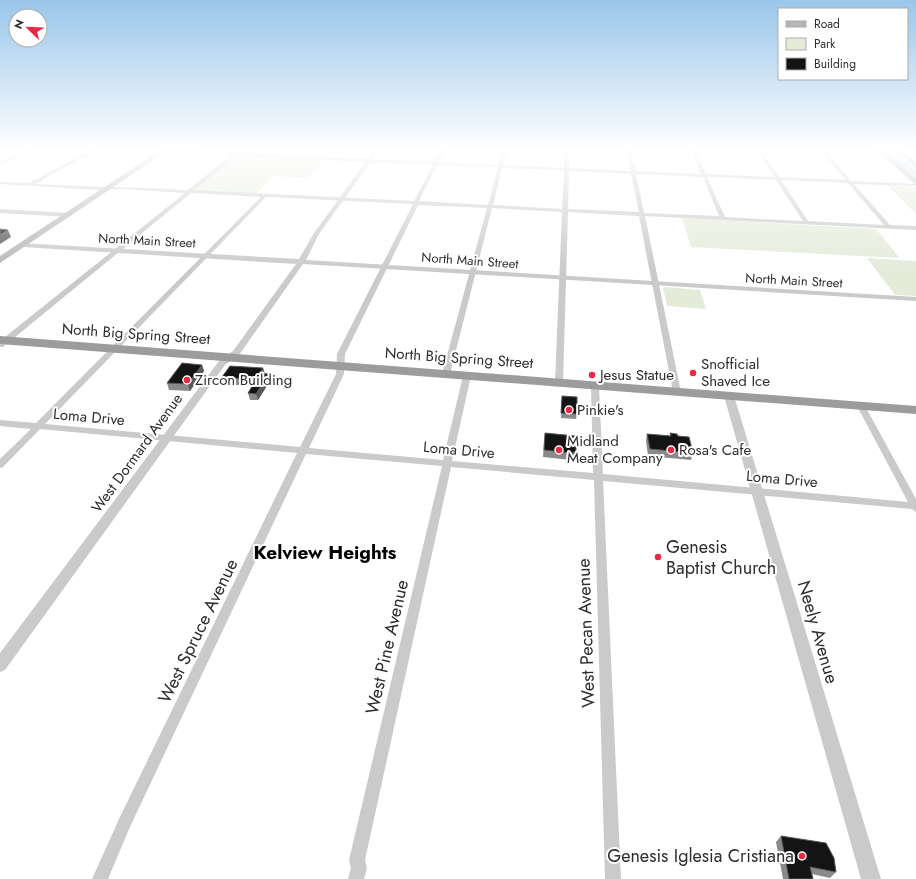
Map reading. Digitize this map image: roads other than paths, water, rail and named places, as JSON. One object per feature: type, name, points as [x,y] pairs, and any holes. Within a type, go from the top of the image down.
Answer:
[{"type":"highway","name":"North Big Spring Street","points":[[2,342],[114,349],[916,410]]},
{"type":"main road","points":[[0,260],[106,190]]},
{"type":"street","points":[[164,190],[916,228]]},
{"type":"street","name":"West Dormard Avenue","points":[[0,665],[222,363],[236,353],[301,262],[316,234],[348,190]]},
{"type":"street","name":"West Spruce Avenue","points":[[100,879],[124,824],[340,374],[341,354],[423,190]]},
{"type":"street","points":[[446,374],[494,190]]},
{"type":"street","points":[[559,383],[564,278],[566,190]]},
{"type":"street","points":[[637,190],[677,392]]},
{"type":"street","points":[[710,190],[723,219]]},
{"type":"street","points":[[785,190],[807,223]]},
{"type":"street","points":[[856,190],[889,227]]},
{"type":"street","points":[[2,342],[190,191]]},
{"type":"street","points":[[0,465],[265,195]]},
{"type":"street","points":[[0,211],[69,215]]},
{"type":"street","name":"North Main Street","points":[[23,245],[916,299]]},
{"type":"street","name":"West Pine Avenue","points":[[356,879],[359,868],[357,860],[467,376]]},
{"type":"street","name":"West Pecan Avenue","points":[[595,386],[613,879]]},
{"type":"street","name":"Neely Avenue","points":[[729,396],[871,879]]},
{"type":"street","points":[[861,406],[916,507]]},
{"type":"street","name":"Loma Drive","points":[[0,423],[168,437],[916,507]]},
{"type":"place","name":"Snofficial Shaved Ice","points":[[693,373]]},
{"type":"place","name":"Jesus Statue","points":[[592,375]]},
{"type":"place","name":"Zircon Building","points":[[187,380]]},
{"type":"place","name":"Pinkie's","points":[[569,410]]},
{"type":"place","name":"Midland Meat Company","points":[[559,450]]},
{"type":"place","name":"Rosa's Cafe","points":[[671,450]]},
{"type":"place","name":"Genesis Baptist Church","points":[[658,557]]},
{"type":"place","name":"Genesis Iglesia Cristiana","points":[[802,856]]},
{"type":"district","name":"Kelview Heights","points":[[325,552]]}]
